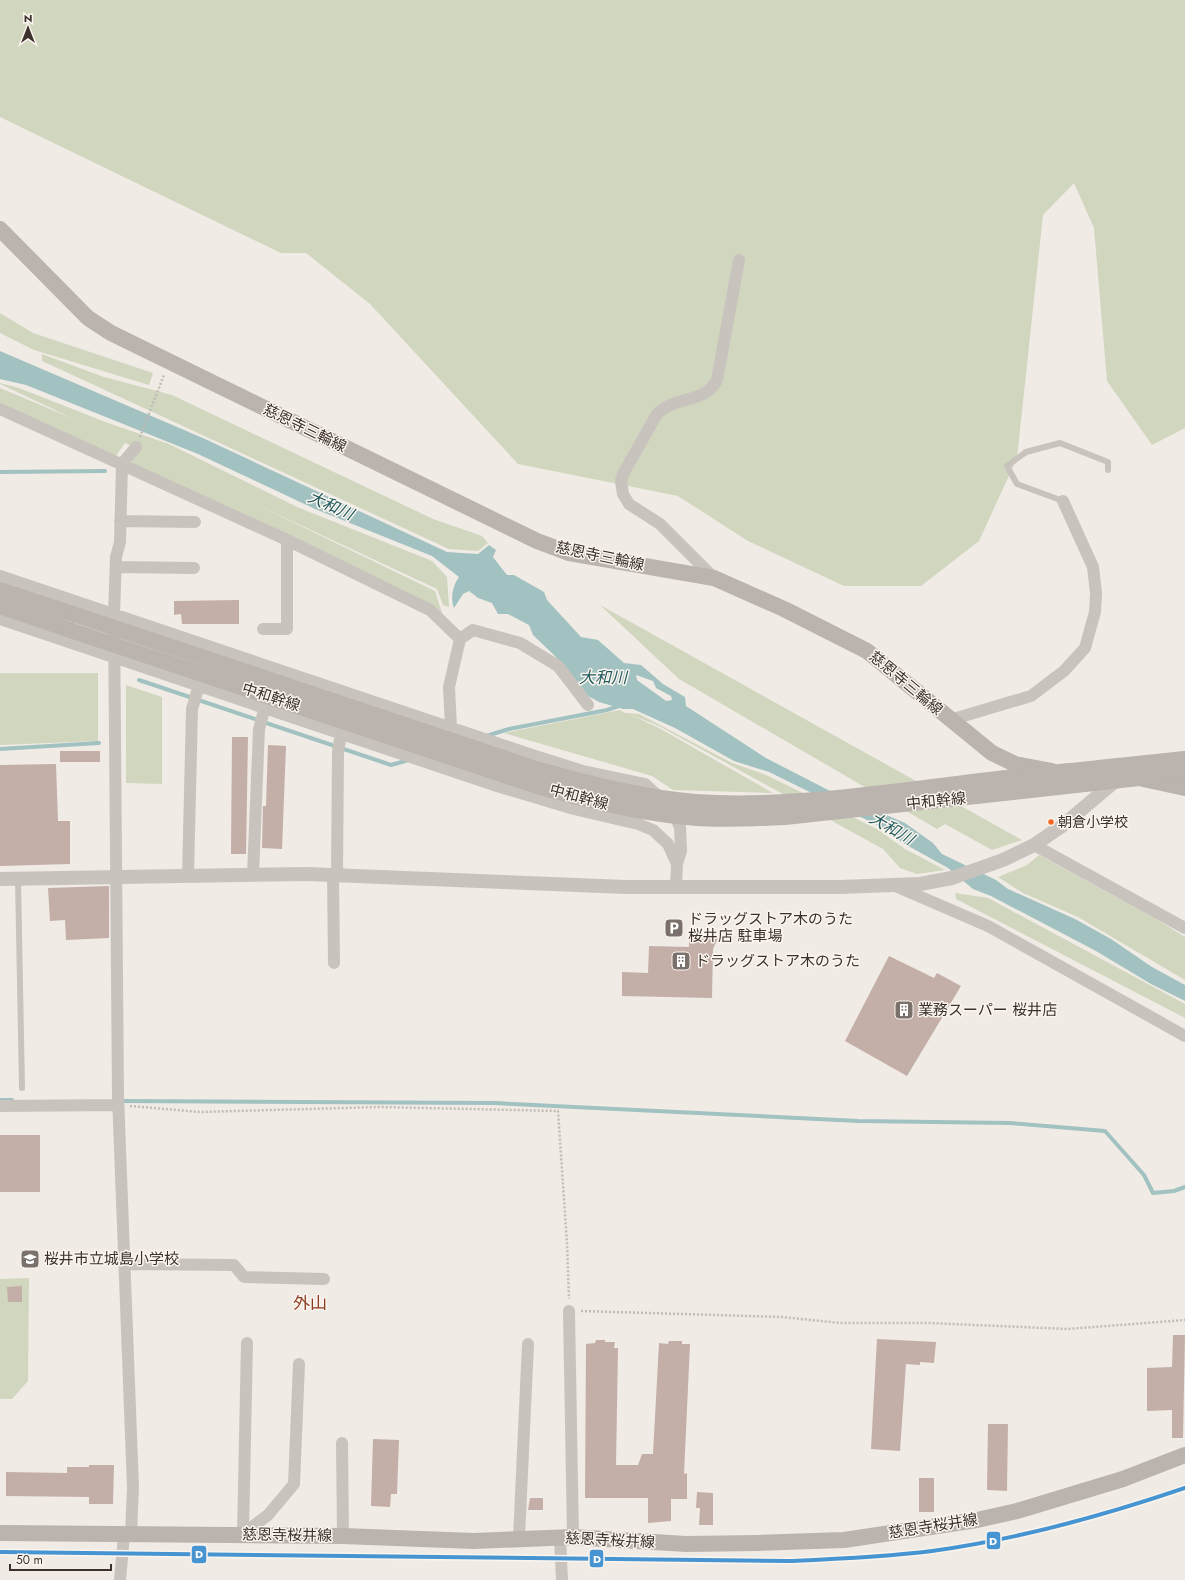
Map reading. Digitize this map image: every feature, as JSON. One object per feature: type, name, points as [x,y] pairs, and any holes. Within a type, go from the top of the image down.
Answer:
[{"type":"main road","name":"慈恩寺三輪線","points":[[0,229],[88,318],[111,334],[167,366],[537,541],[569,553],[714,578],[784,609],[868,651],[992,753],[1015,764],[1086,775],[1123,775],[1185,788]]},
{"type":"main road","name":"中和幹線","points":[[0,590],[73,623],[537,786],[598,803],[648,812],[697,818],[734,819],[785,817],[1185,773]]},
{"type":"main road","name":"中和幹線","points":[[0,606],[73,623],[539,770],[601,787],[648,796],[696,802],[781,801],[898,791],[1185,759]]},
{"type":"main road","name":"慈恩寺桜井線","points":[[0,1533],[127,1535],[243,1534],[474,1541],[567,1537],[686,1544],[844,1540],[977,1520],[1056,1500],[1123,1479],[1185,1455]]},
{"type":"street","points":[[714,578],[660,524],[629,504],[623,494],[621,481],[657,414],[675,402],[696,397],[712,389],[720,368],[739,260]]},
{"type":"street","points":[[0,409],[287,540],[430,610],[460,639]]},
{"type":"street","points":[[120,1580],[133,1487],[118,1103],[114,615],[116,557],[120,542],[122,464],[136,447]]},
{"type":"street","points":[[950,720],[1031,696],[1064,671],[1085,648],[1095,612],[1096,593],[1093,567],[1063,501]]},
{"type":"street","points":[[120,522],[195,522]]},
{"type":"street","points":[[263,629],[287,629],[287,540]]},
{"type":"street","points":[[116,567],[194,568]]},
{"type":"street","points":[[0,576],[583,771],[645,784],[671,808],[680,827],[682,851],[677,864],[676,886]]},
{"type":"street","points":[[0,619],[499,786],[574,809],[643,826],[653,830],[665,840],[677,864]]},
{"type":"street","points":[[451,727],[449,687],[460,639],[473,630],[520,643],[558,666],[588,705]]},
{"type":"street","points":[[188,875],[192,709],[199,685]]},
{"type":"street","points":[[253,875],[259,729],[265,707]]},
{"type":"street","points":[[334,963],[338,752],[341,733]]},
{"type":"street","points":[[0,879],[188,875],[335,875],[626,887],[840,887],[920,884],[952,878],[1002,860],[1034,845],[1062,826],[1123,775],[1178,754],[1185,754]]},
{"type":"street","points":[[1034,845],[1185,928]]},
{"type":"street","points":[[893,885],[988,926],[1185,1036]]},
{"type":"street","points":[[0,1106],[118,1103]]},
{"type":"street","points":[[124,1264],[234,1266],[244,1277],[324,1279]]},
{"type":"street","points":[[562,1580],[567,1537],[569,1311]]},
{"type":"street","points":[[243,1534],[247,1343]]},
{"type":"street","points":[[519,1538],[528,1344]]},
{"type":"street","points":[[243,1534],[268,1515],[294,1484],[299,1364]]},
{"type":"street","points":[[342,1443],[343,1536]]},
{"type":"lane","points":[[1063,501],[1017,484],[1007,466],[1026,452],[1060,443],[1108,462],[1108,470]]},
{"type":"lane","points":[[18,878],[22,1088]]},
{"type":"path","points":[[136,447],[167,366]]},
{"type":"path","points":[[118,1103],[200,1112],[379,1107],[558,1111],[567,1243],[569,1311],[782,1317],[840,1323],[929,1322],[1068,1329],[1185,1320]]},
{"type":"green space","points":[[0,0],[1185,0],[1185,428],[1152,445],[1107,381],[1094,228],[1074,183],[1043,215],[1017,458],[979,541],[921,586],[844,586],[748,541],[678,496],[518,464],[370,304],[306,253],[281,253],[0,117]]},
{"type":"green space","points":[[0,313],[33,333],[153,373],[149,385],[34,350],[0,333]]},
{"type":"green space","points":[[42,354],[104,377],[172,395],[433,519],[482,536],[488,543],[478,551],[449,549],[42,361]]},
{"type":"green space","points":[[0,383],[19,388],[108,423],[169,444],[297,507],[432,561],[447,577],[449,607],[443,605],[437,589],[253,503],[435,591],[444,619],[124,460],[136,448],[125,443],[116,456],[0,403],[0,388],[74,419]]},
{"type":"green space","points":[[600,605],[1022,840],[992,850],[945,824],[937,829],[679,679]]},
{"type":"green space","points":[[0,673],[98,673],[98,741],[0,745]]},
{"type":"green space","points":[[126,685],[162,697],[162,784],[126,783]]},
{"type":"green space","points":[[620,710],[625,713],[639,714],[732,763],[764,774],[877,829],[905,849],[945,870],[917,874],[900,868],[883,849],[659,726],[629,714],[659,728],[773,793],[673,790],[652,776],[504,733]]},
{"type":"green space","points":[[1039,855],[1158,920],[1185,937],[1185,980],[1078,917],[1023,893],[998,877],[1027,865]]},
{"type":"green space","points":[[955,893],[988,898],[1185,1004],[1185,1018],[956,899]]},
{"type":"green space","points":[[29,1278],[28,1381],[12,1399],[0,1399],[0,1279]]},
{"type":"water","name":"大和川","points":[[0,351],[205,439],[447,552],[478,554],[489,545],[496,550],[493,557],[507,575],[514,575],[544,592],[547,600],[581,637],[598,640],[624,663],[641,665],[663,684],[685,697],[686,706],[766,758],[830,791],[905,823],[933,843],[942,854],[996,880],[1008,889],[1075,919],[1111,939],[1152,967],[1185,985],[1185,1001],[1151,984],[1096,951],[991,896],[973,889],[948,868],[903,843],[881,827],[769,772],[734,761],[675,728],[633,709],[623,709],[599,702],[588,696],[555,656],[533,635],[529,625],[508,614],[498,614],[492,603],[478,598],[469,591],[463,594],[454,608],[452,600],[453,592],[459,577],[432,556],[315,509],[198,454],[26,385],[0,379]],"holes":[[[636,675],[653,681],[656,688],[671,696],[672,700],[666,701],[637,680]]]},
{"type":"building","points":[[239,600],[239,624],[182,624],[181,614],[174,615],[174,601]]},
{"type":"building","points":[[232,737],[248,737],[246,854],[231,854]]},
{"type":"building","points":[[268,745],[286,746],[282,849],[262,848],[263,806],[266,806]]},
{"type":"building","points":[[60,751],[100,751],[100,762],[60,762]]},
{"type":"building","points":[[56,764],[58,821],[70,821],[70,864],[0,866],[0,765]]},
{"type":"building","points":[[109,886],[109,938],[66,940],[65,920],[50,921],[48,888]]},
{"type":"building","name":"ドラッグストア木のうた","points":[[689,937],[718,938],[713,949],[712,998],[622,996],[622,972],[648,973],[649,946],[689,947]]},
{"type":"building","name":"業務スーパー 桜井店","points":[[889,956],[934,978],[937,973],[961,986],[907,1076],[845,1041]]},
{"type":"building","points":[[0,1135],[40,1135],[40,1192],[0,1192]]},
{"type":"building","points":[[22,1286],[22,1302],[8,1302],[7,1287]]},
{"type":"building","points":[[1173,1335],[1185,1335],[1183,1438],[1172,1438],[1172,1410],[1147,1411],[1147,1368],[1172,1367]]},
{"type":"building","points":[[877,1339],[936,1342],[934,1363],[920,1362],[920,1365],[906,1364],[900,1451],[871,1449]]},
{"type":"building","points":[[596,1340],[615,1342],[614,1348],[618,1348],[616,1465],[638,1465],[642,1454],[653,1454],[659,1343],[668,1344],[669,1341],[682,1341],[682,1344],[690,1344],[684,1474],[687,1473],[687,1499],[671,1499],[671,1521],[648,1523],[648,1498],[585,1498],[586,1344],[595,1343]]},
{"type":"building","points":[[988,1424],[1008,1424],[1007,1491],[987,1490]]},
{"type":"building","points":[[373,1439],[399,1440],[397,1494],[391,1494],[390,1507],[371,1506]]},
{"type":"building","points":[[89,1465],[114,1465],[113,1504],[89,1504],[89,1497],[6,1496],[6,1472],[67,1473],[67,1467],[89,1467]]},
{"type":"building","points":[[919,1478],[934,1478],[934,1512],[919,1512]]},
{"type":"building","points":[[697,1492],[713,1493],[713,1525],[699,1525],[700,1508],[696,1508]]},
{"type":"building","points":[[530,1498],[543,1498],[543,1510],[528,1510]]},
{"type":"waterway","points":[[0,472],[105,471]]},
{"type":"waterway","points":[[139,680],[391,765],[409,760]]},
{"type":"waterway","points":[[486,736],[509,729],[607,710],[622,705]]},
{"type":"waterway","points":[[0,749],[99,743]]},
{"type":"waterway","points":[[0,1100],[12,1100]]},
{"type":"waterway","points":[[120,1101],[495,1103],[858,1121],[1010,1123],[1105,1131],[1144,1175],[1153,1193],[1174,1191],[1185,1187]]},
{"type":"transit line","name":"D","points":[[0,1552],[790,1561],[843,1559],[932,1551],[997,1540],[1060,1526],[1185,1488]]},
{"type":"place","name":"朝倉小学校","points":[[1051,822]]},
{"type":"place","name":"ドラッグストア木のうた 桜井店 駐車場","points":[[674,928]]},
{"type":"place","name":"ドラッグストア木のうた","points":[[681,961]]},
{"type":"place","name":"業務スーパー 桜井店","points":[[904,1010]]},
{"type":"place","name":"桜井市立城島小学校","points":[[30,1259]]},
{"type":"district","name":"外山","points":[[310,1303]]}]
